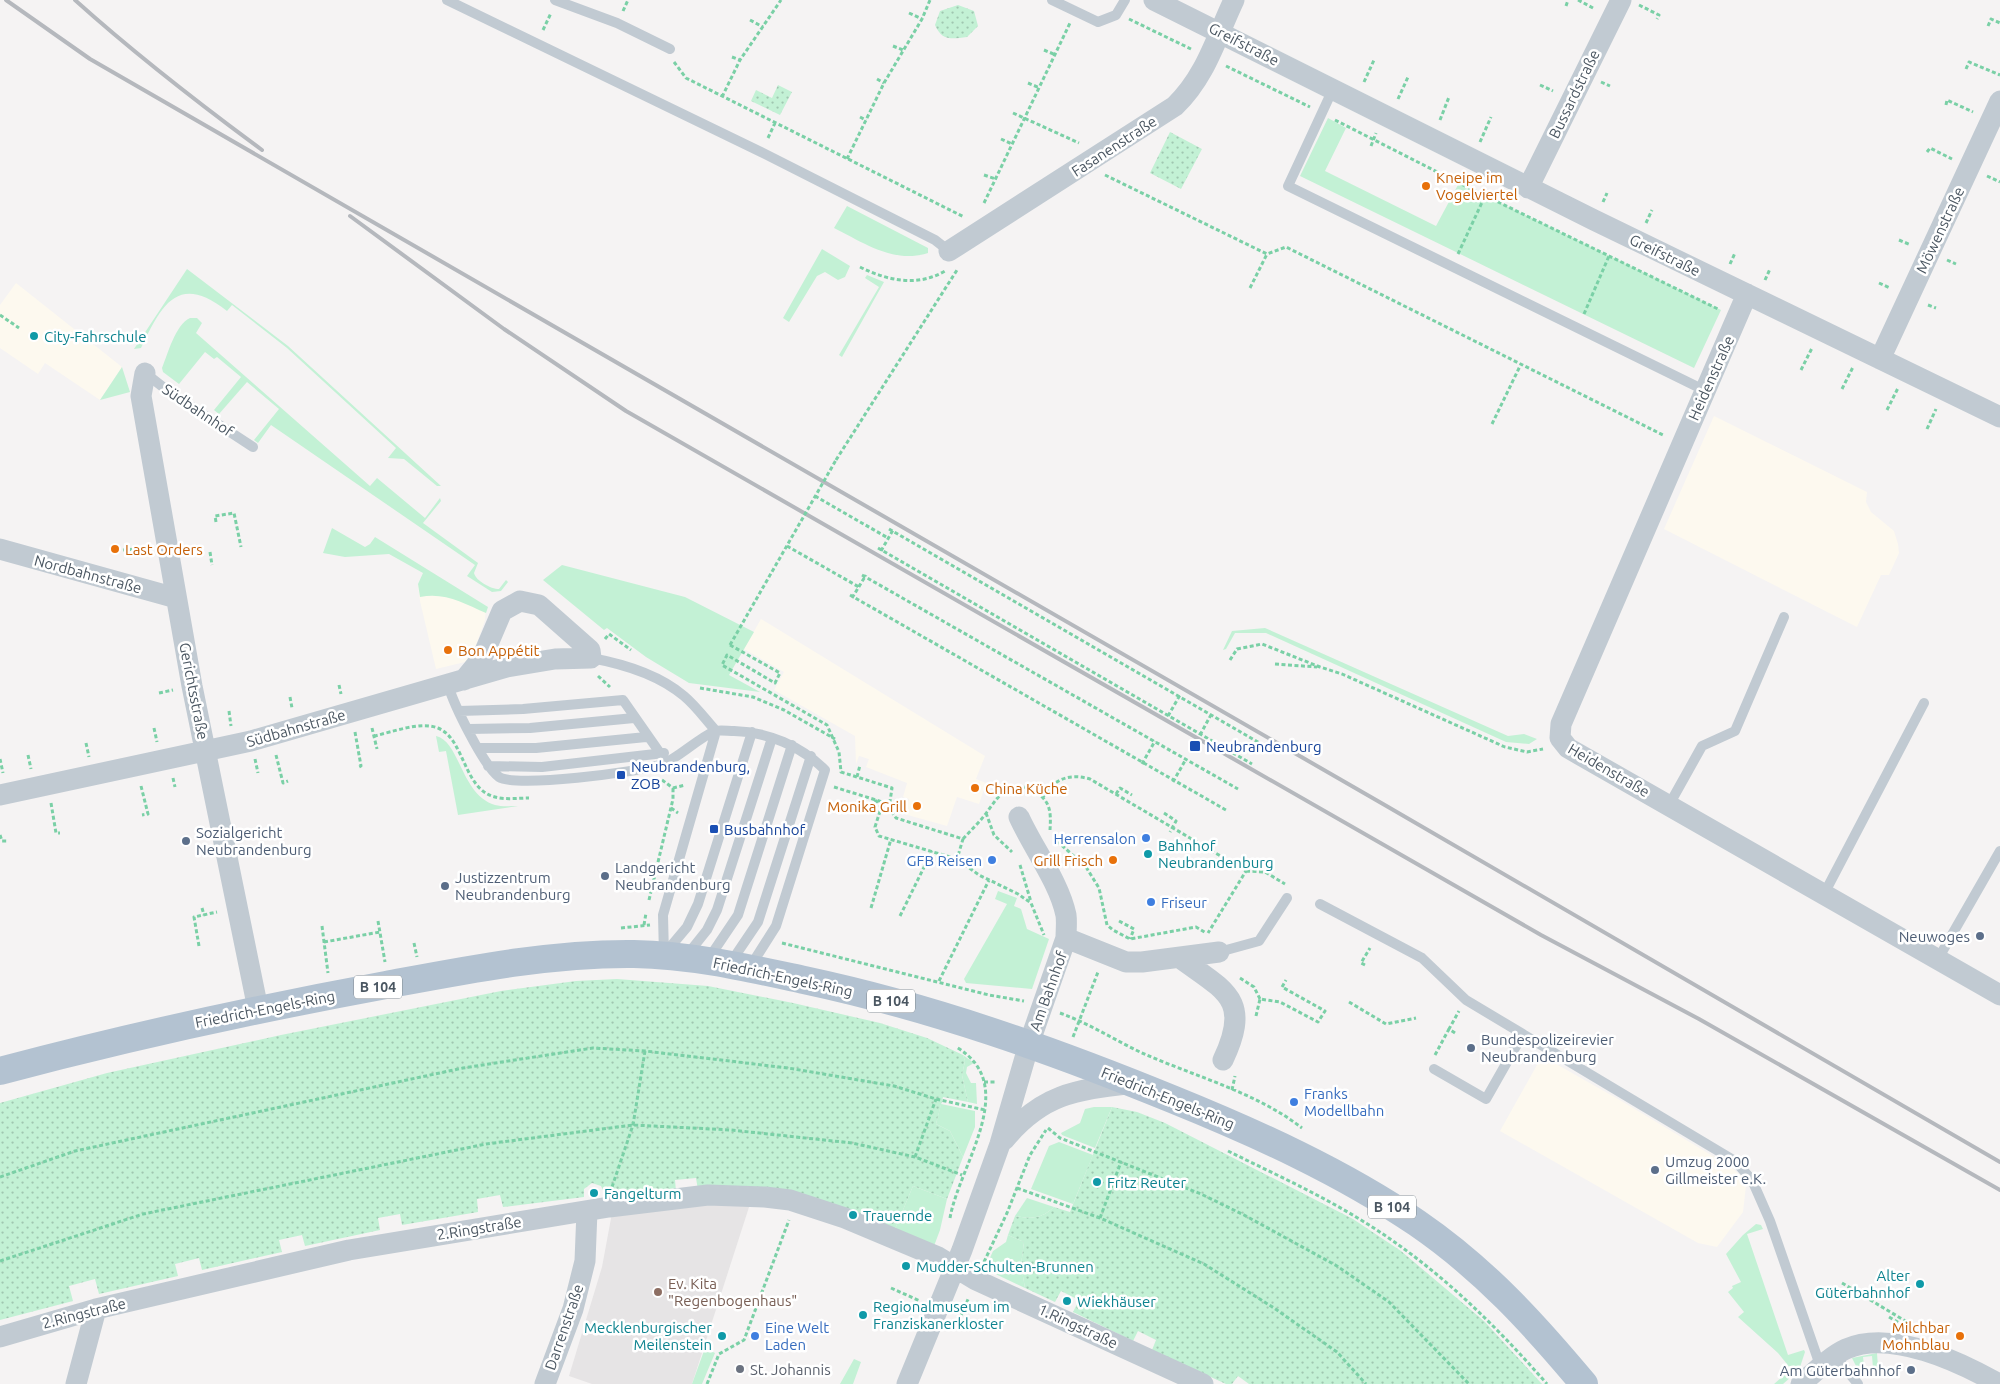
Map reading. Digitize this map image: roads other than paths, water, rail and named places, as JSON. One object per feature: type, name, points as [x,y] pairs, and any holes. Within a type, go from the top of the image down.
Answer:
[{"type":"main road","name":"Friedrich-Engels-Ring","points":[[0,1071],[96,1045],[258,1008],[464,971],[562,958],[629,954],[707,961],[882,998],[968,1023],[1134,1083],[1242,1128],[1302,1157],[1369,1193],[1418,1224],[1475,1267],[1506,1295],[1534,1324],[1584,1384]]},
{"type":"street","name":"Greifstraße","points":[[1154,0],[1528,188],[2000,417]]},
{"type":"street","name":"Fasanenstraße","points":[[948,261],[993,221],[1100,162],[1174,106],[1190,91],[1209,58],[1219,31],[1234,0]]},
{"type":"street","name":"Bussardstraße","points":[[1528,188],[1628,2]]},
{"type":"street","name":"Möwenstraße","points":[[1880,359],[1996,111]]},
{"type":"street","name":"Heidenstraße","points":[[1747,294],[1706,391],[1681,444],[1560,732],[1563,744],[2000,995]]},
{"type":"street","name":"Gerichtsstraße","points":[[145,373],[141,396],[176,598],[258,1008]]},
{"type":"street","name":"Nordbahnstraße","points":[[0,550],[176,598]]},
{"type":"street","points":[[456,683],[482,658],[521,606],[589,647],[591,658]]},
{"type":"street","name":"Südbahnstraße","points":[[0,795],[206,752],[528,663],[591,658]]},
{"type":"street","name":"Am Bahnhof","points":[[907,1384],[947,1262],[1000,1144],[1029,1044],[1066,938],[1066,915],[1047,869],[1031,844],[1019,817]]},
{"type":"street","name":"Am Bahnhof","points":[[1066,938],[1126,962],[1180,958],[1219,952]]},
{"type":"street","points":[[1180,958],[1219,986],[1228,994],[1234,1005],[1236,1028],[1230,1064]]},
{"type":"street","points":[[1000,1144],[1017,1124],[1034,1110],[1057,1097],[1097,1088],[1134,1083]]},
{"type":"street","name":"2.Ringstraße","points":[[0,1337],[96,1310],[349,1250],[587,1211],[708,1195],[765,1197],[796,1202],[844,1218],[947,1262]]},
{"type":"street","name":"Darrenstraße","points":[[545,1384],[576,1299],[585,1261],[587,1211]]},
{"type":"street","name":"1.Ringstraße","points":[[947,1262],[976,1280],[1203,1384]]},
{"type":"street","points":[[76,1384],[96,1310]]},
{"type":"street","points":[[1800,1384],[1828,1362],[1859,1345],[1879,1343],[1903,1346],[1953,1362],[1999,1384]]},
{"type":"lane","points":[[447,0],[536,45],[787,165],[936,240],[948,261]]},
{"type":"lane","points":[[555,0],[617,23],[670,49]]},
{"type":"lane","points":[[1052,0],[1098,22],[1117,14],[1125,0]]},
{"type":"lane","points":[[1333,89],[1288,186],[1706,391]]},
{"type":"lane","name":"Südbahnhof","points":[[145,373],[172,394],[252,446]]},
{"type":"lane","points":[[1669,805],[1702,746],[1735,731],[1784,617]]},
{"type":"lane","points":[[591,658],[616,663],[658,680],[684,696],[716,731]]},
{"type":"lane","points":[[456,683],[458,711],[488,766],[499,777],[507,780],[551,781],[662,765],[716,731],[752,732],[792,745],[811,756],[825,770],[776,926],[707,961]]},
{"type":"lane","points":[[458,711],[523,709],[616,699],[623,700],[646,737],[660,753]]},
{"type":"lane","points":[[1824,894],[1924,703]]},
{"type":"lane","points":[[468,729],[530,728],[634,718]]},
{"type":"lane","points":[[707,961],[663,915],[716,731]]},
{"type":"lane","points":[[707,961],[687,927],[698,904],[752,732]]},
{"type":"lane","points":[[478,748],[536,748],[646,737]]},
{"type":"lane","points":[[707,961],[707,930],[717,910],[772,738]]},
{"type":"lane","points":[[707,961],[738,915],[792,745]]},
{"type":"lane","points":[[488,766],[542,767],[660,753],[677,754]]},
{"type":"lane","points":[[707,961],[758,922],[811,756]]},
{"type":"lane","points":[[1938,959],[2000,851]]},
{"type":"lane","points":[[1219,952],[1260,941],[1286,898]]},
{"type":"lane","points":[[1320,904],[1379,933],[1422,958],[1466,1000],[1735,1161],[1752,1180],[1828,1362],[1858,1384]]},
{"type":"lane","points":[[1434,1069],[1486,1099],[1523,1034]]},
{"type":"railway","points":[[6,0],[90,59],[2000,1162]]},
{"type":"railway","points":[[75,0],[167,77],[262,150]]},
{"type":"railway","points":[[350,216],[504,329],[626,411],[1541,935],[1699,1019],[2000,1190]]},
{"type":"place","name":"Kneipe im Vogelviertel","points":[[1426,186]]},
{"type":"place","name":"City-Fahrschule","points":[[34,336]]},
{"type":"place","name":"Last Orders","points":[[115,549]]},
{"type":"place","name":"Bon Appétit","points":[[448,650]]},
{"type":"place","name":"Neubrandenburg","points":[[1195,746]]},
{"type":"place","name":"Neubrandenburg, ZOB","points":[[621,775]]},
{"type":"place","name":"China Küche","points":[[975,788]]},
{"type":"place","name":"Monika Grill","points":[[917,806]]},
{"type":"place","name":"Busbahnhof","points":[[714,829]]},
{"type":"place","name":"Herrensalon","points":[[1146,838]]},
{"type":"place","name":"Sozialgericht Neubrandenburg","points":[[186,841]]},
{"type":"place","name":"Bahnhof Neubrandenburg","points":[[1148,854]]},
{"type":"place","name":"GFB Reisen","points":[[992,860]]},
{"type":"place","name":"Grill Frisch","points":[[1113,860]]},
{"type":"place","name":"Landgericht Neubrandenburg","points":[[605,876]]},
{"type":"place","name":"Justizzentrum Neubrandenburg","points":[[445,886]]},
{"type":"place","name":"Friseur","points":[[1151,902]]},
{"type":"place","name":"Neuwoges","points":[[1980,936]]},
{"type":"place","name":"Bundespolizeirevier Neubrandenburg","points":[[1471,1048]]},
{"type":"place","name":"Franks Modellbahn","points":[[1294,1102]]},
{"type":"place","name":"Umzug 2000 Gillmeister e.K.","points":[[1655,1170]]},
{"type":"place","name":"Fritz Reuter","points":[[1097,1182]]},
{"type":"place","name":"Fangelturm","points":[[594,1193]]},
{"type":"place","name":"Trauernde","points":[[853,1215]]},
{"type":"place","name":"Mudder-Schulten-Brunnen","points":[[906,1266]]},
{"type":"place","name":"Alter Güterbahnhof","points":[[1920,1284]]},
{"type":"place","name":"Ev. Kita \"Regenbogenhaus\"","points":[[658,1292]]},
{"type":"place","name":"Wiekhäuser","points":[[1067,1301]]},
{"type":"place","name":"Regionalmuseum im Franziskanerkloster","points":[[863,1315]]},
{"type":"place","name":"Mecklenburgischer Meilenstein","points":[[722,1336]]},
{"type":"place","name":"Eine Welt Laden","points":[[755,1336]]},
{"type":"place","name":"Milchbar Mohnblau","points":[[1960,1336]]},
{"type":"place","name":"St. Johannis","points":[[740,1369]]},
{"type":"place","name":"Am Güterbahnhof","points":[[1911,1370]]}]
